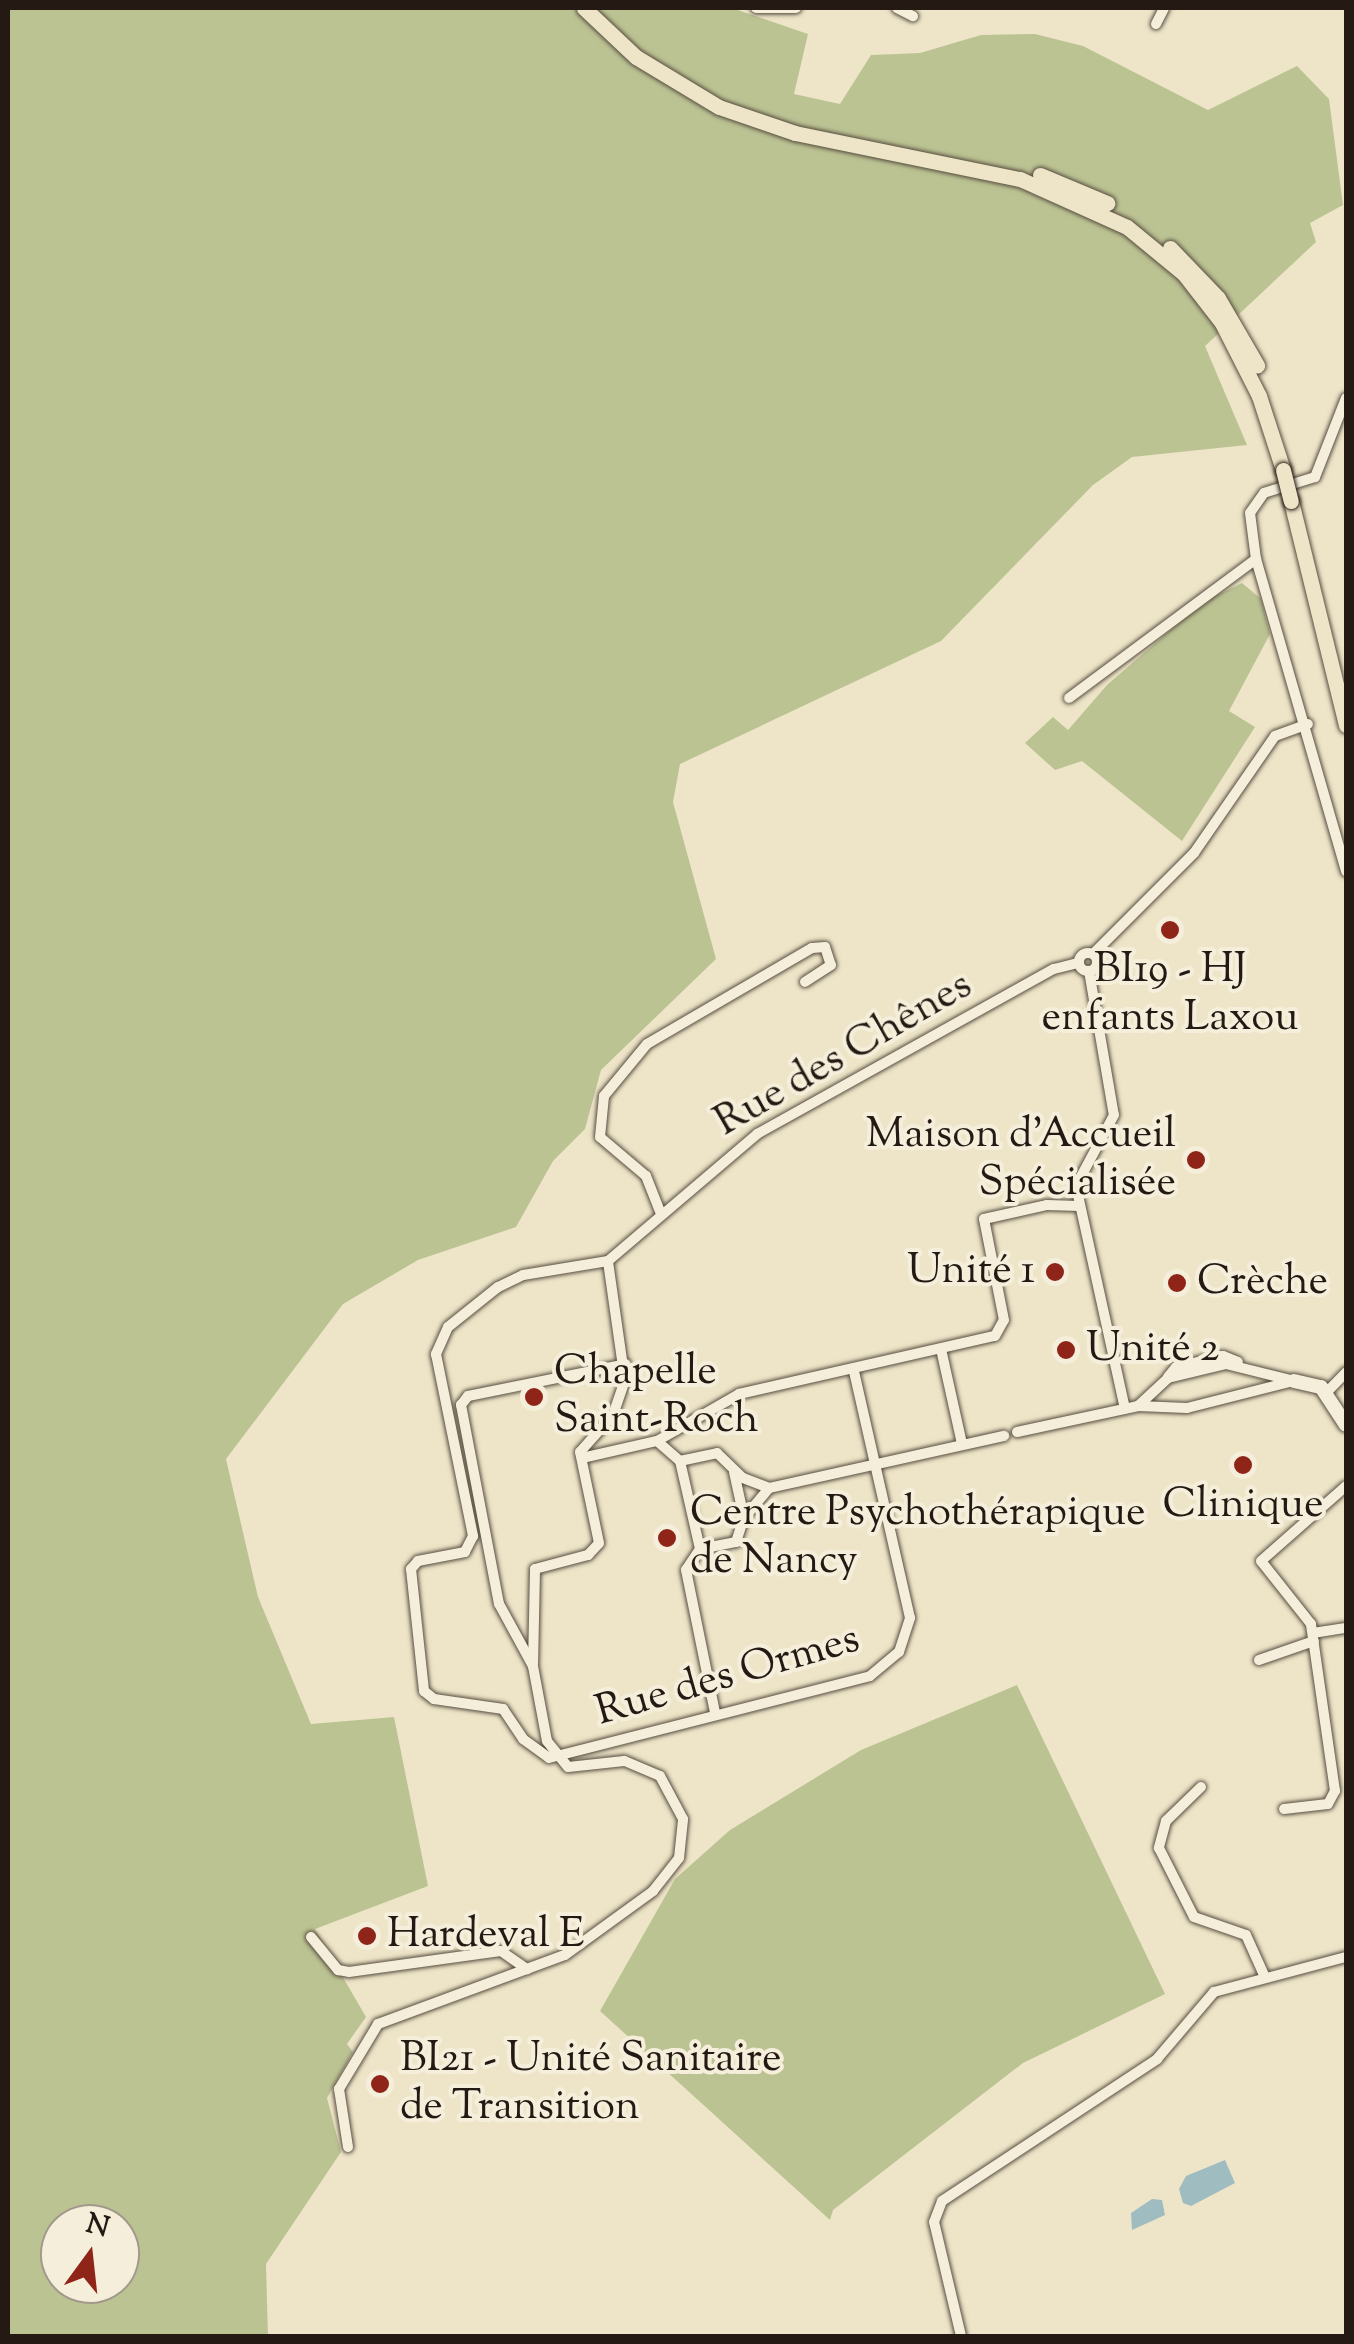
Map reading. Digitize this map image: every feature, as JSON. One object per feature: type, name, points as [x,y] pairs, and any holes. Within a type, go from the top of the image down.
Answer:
[{"type":"main road","points":[[584,8],[646,64],[719,108],[796,133],[1020,179],[1127,227],[1184,274],[1222,323],[1260,396],[1288,469]]},
{"type":"main road","points":[[597,8],[656,60],[738,104],[807,126],[1023,170],[1126,214],[1186,262],[1231,318],[1264,381],[1346,686]]},
{"type":"main road","points":[[1296,499],[1346,725]]},
{"type":"street","points":[[756,8],[796,8]]},
{"type":"street","points":[[897,8],[913,16]]},
{"type":"street","points":[[1156,24],[1164,8]]},
{"type":"street","points":[[1346,398],[1315,477],[1254,501],[1256,559],[1308,724],[1346,871]]},
{"type":"street","points":[[1069,698],[1256,559]]},
{"type":"street","name":"Rue des Chênes","points":[[608,1261],[757,1134],[1054,969],[1078,963],[1083,954],[1093,954],[1194,853],[1275,736],[1308,724]]},
{"type":"street","points":[[661,1214],[646,1176],[600,1137],[604,1096],[647,1044],[825,947],[831,965],[805,982]]},
{"type":"street","points":[[1090,971],[1097,964],[1093,954]]},
{"type":"street","points":[[1078,963],[1090,971],[1114,1115],[1078,1178],[1079,1206],[1125,1408]]},
{"type":"street","points":[[582,1458],[657,1441],[739,1394],[995,1336],[1003,1324],[984,1219],[1046,1205],[1079,1206]]},
{"type":"street","points":[[348,2148],[339,2089],[378,2024],[565,1954],[620,1918],[664,1881],[683,1845],[678,1804],[660,1776],[634,1762],[568,1767],[530,1746],[493,1704],[426,1696],[412,1570],[473,1544],[438,1340],[479,1299],[523,1275],[608,1261],[626,1364],[620,1402],[581,1446],[598,1549],[535,1568],[533,1666],[541,1727],[556,1757]]},
{"type":"street","points":[[941,1349],[962,1444]]},
{"type":"street","points":[[1138,1406],[1168,1378],[1239,1362],[1327,1392],[1346,1426]]},
{"type":"street","points":[[533,1666],[499,1604],[462,1405],[468,1396],[626,1364]]},
{"type":"street","name":"Rue des Ormes","points":[[556,1757],[870,1676],[900,1652],[910,1618],[853,1368]]},
{"type":"street","points":[[1327,1392],[1346,1372]]},
{"type":"street","points":[[1017,1432],[1138,1406],[1187,1408],[1294,1381]]},
{"type":"street","points":[[715,1713],[686,1570],[700,1549],[736,1542],[744,1518],[769,1488],[1004,1436]]},
{"type":"street","points":[[657,1441],[680,1461],[700,1549]]},
{"type":"street","points":[[680,1461],[717,1453],[734,1471],[769,1488]]},
{"type":"street","points":[[734,1471],[744,1518]]},
{"type":"street","points":[[1284,1809],[1328,1804],[1334,1791],[1314,1637],[1261,1561],[1346,1486]]},
{"type":"street","points":[[1259,1660],[1346,1628]]},
{"type":"street","points":[[1201,1787],[1166,1821],[1160,1848],[1198,1921],[1246,1935],[1264,1975]]},
{"type":"street","points":[[311,1937],[338,1970],[350,1972],[501,1951],[514,1953],[528,1968]]},
{"type":"street","points":[[961,2336],[934,2222],[938,2206],[1157,2059],[1204,1999],[1264,1975],[1346,1957]]},
{"type":"green space","points":[[8,8],[732,8],[808,34],[794,94],[840,104],[871,55],[920,53],[981,35],[1035,34],[1083,46],[1208,110],[1297,66],[1329,99],[1343,205],[1310,223],[1316,242],[1205,346],[1247,445],[1132,457],[1093,485],[941,641],[680,764],[673,802],[716,959],[601,1070],[585,1129],[553,1161],[516,1227],[418,1260],[343,1304],[226,1459],[258,1597],[311,1724],[394,1717],[428,1886],[315,1929],[366,2017],[347,2044],[353,2052],[327,2098],[341,2152],[266,2264],[268,2336],[8,2336]]},
{"type":"green space","points":[[1242,583],[1261,599],[1270,634],[1229,711],[1255,727],[1182,841],[1082,761],[1055,770],[1025,743],[1053,717],[1068,730],[1107,685],[1203,602]]},
{"type":"green space","points":[[1017,1685],[1165,1994],[1023,2063],[833,2210],[830,2220],[600,2011],[675,1879],[730,1830],[861,1750]]},
{"type":"water","points":[[1225,2160],[1235,2183],[1191,2206],[1183,2203],[1179,2189],[1186,2176]]},
{"type":"water","points":[[1152,2199],[1162,2200],[1165,2215],[1132,2230],[1131,2213]]},
{"type":"place","name":"BI19 - HJ enfants Laxou","points":[[1170,930]]},
{"type":"place","name":"Maison d'Accueil Spécialisée","points":[[1196,1160]]},
{"type":"place","name":"Unité 1","points":[[1055,1272]]},
{"type":"place","name":"Crèche","points":[[1177,1283]]},
{"type":"place","name":"Unité 2","points":[[1066,1350]]},
{"type":"place","name":"Chapelle Saint-Roch","points":[[534,1397]]},
{"type":"place","name":"Clinique","points":[[1243,1465]]},
{"type":"place","name":"Centre Psychothérapique de Nancy","points":[[667,1538]]},
{"type":"place","name":"Hardeval E","points":[[367,1936]]},
{"type":"place","name":"BI21 - Unité Sanitaire de Transition","points":[[380,2084]]}]
